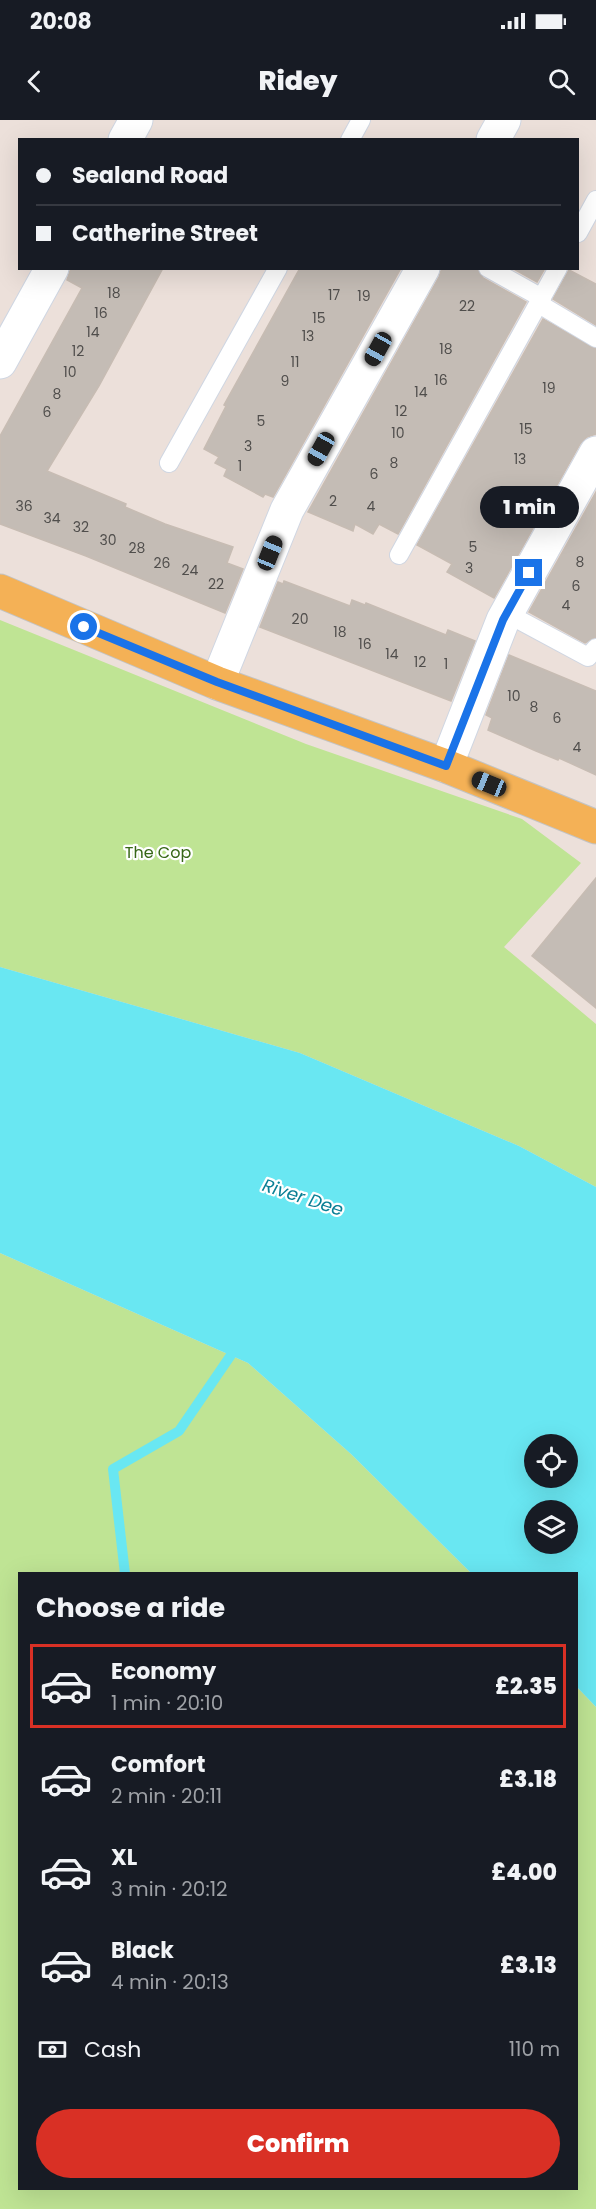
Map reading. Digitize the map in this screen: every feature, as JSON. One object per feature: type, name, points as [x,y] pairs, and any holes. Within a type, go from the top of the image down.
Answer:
[{"type":"main road","points":[[0,591],[217,682],[446,766],[596,827]]},
{"type":"street","points":[[126,138],[136,120]]},
{"type":"street","points":[[494,138],[504,120]]},
{"type":"street","points":[[0,362],[51,270]]},
{"type":"street","points":[[217,682],[287,510],[422,270]]},
{"type":"street","points":[[446,766],[507,613],[596,453]]},
{"type":"lane","points":[[351,138],[361,120]]},
{"type":"lane","points":[[579,231],[596,200]]},
{"type":"lane","points":[[169,463],[277,270]]},
{"type":"lane","points":[[491,270],[596,338]]},
{"type":"lane","points":[[399,555],[557,270]]},
{"type":"lane","points":[[507,613],[588,657],[596,648]]},
{"type":"green space","name":"The Cop","points":[[0,620],[306,744],[522,819],[581,863],[504,947],[596,1024],[596,1187],[519,1146],[300,1053],[0,967]]},
{"type":"green space","points":[[0,1253],[248,1363],[351,1454],[470,1572],[18,1572],[18,2190],[578,2190],[578,1688],[596,1707],[596,2209],[0,2209]]},
{"type":"water","name":"River Dee","points":[[0,967],[300,1053],[519,1146],[596,1187],[596,1707],[578,1688],[578,1572],[470,1572],[351,1454],[248,1363],[0,1253]]},
{"type":"building","points":[[70,270],[162,270],[99,386],[47,471],[126,504],[125,507],[165,524],[233,547],[227,563],[243,569],[225,613],[86,556],[0,524],[0,436],[82,288],[67,280]]},
{"type":"building","points":[[299,270],[400,270],[273,497],[265,494],[263,497],[224,476],[227,469],[215,463],[219,457],[204,449],[226,406],[224,405]]},
{"type":"building","points":[[441,270],[478,270],[483,278],[526,302],[398,534],[379,524],[373,534],[355,524],[353,531],[308,512]]},
{"type":"building","points":[[516,270],[544,270],[537,282]]},
{"type":"building","points":[[569,270],[596,284],[596,325],[553,299]]},
{"type":"building","points":[[543,319],[596,349],[596,434],[587,437],[580,444],[494,598],[447,572],[452,564],[417,545]]},
{"type":"building","points":[[596,492],[596,637],[585,643],[529,612]]},
{"type":"building","points":[[284,581],[350,606],[352,600],[365,605],[366,603],[446,635],[448,630],[475,641],[451,701],[260,627],[278,582],[283,584]]},
{"type":"building","points":[[509,655],[596,691],[596,775],[488,730],[492,718],[486,715]]},
{"type":"building","points":[[596,878],[596,1008],[532,956]]},
{"type":"waterway","points":[[125,1572],[113,1469],[179,1431],[231,1355]]},
{"type":"route","points":[[84,627],[217,682],[446,766],[503,620],[529,573]]}]
